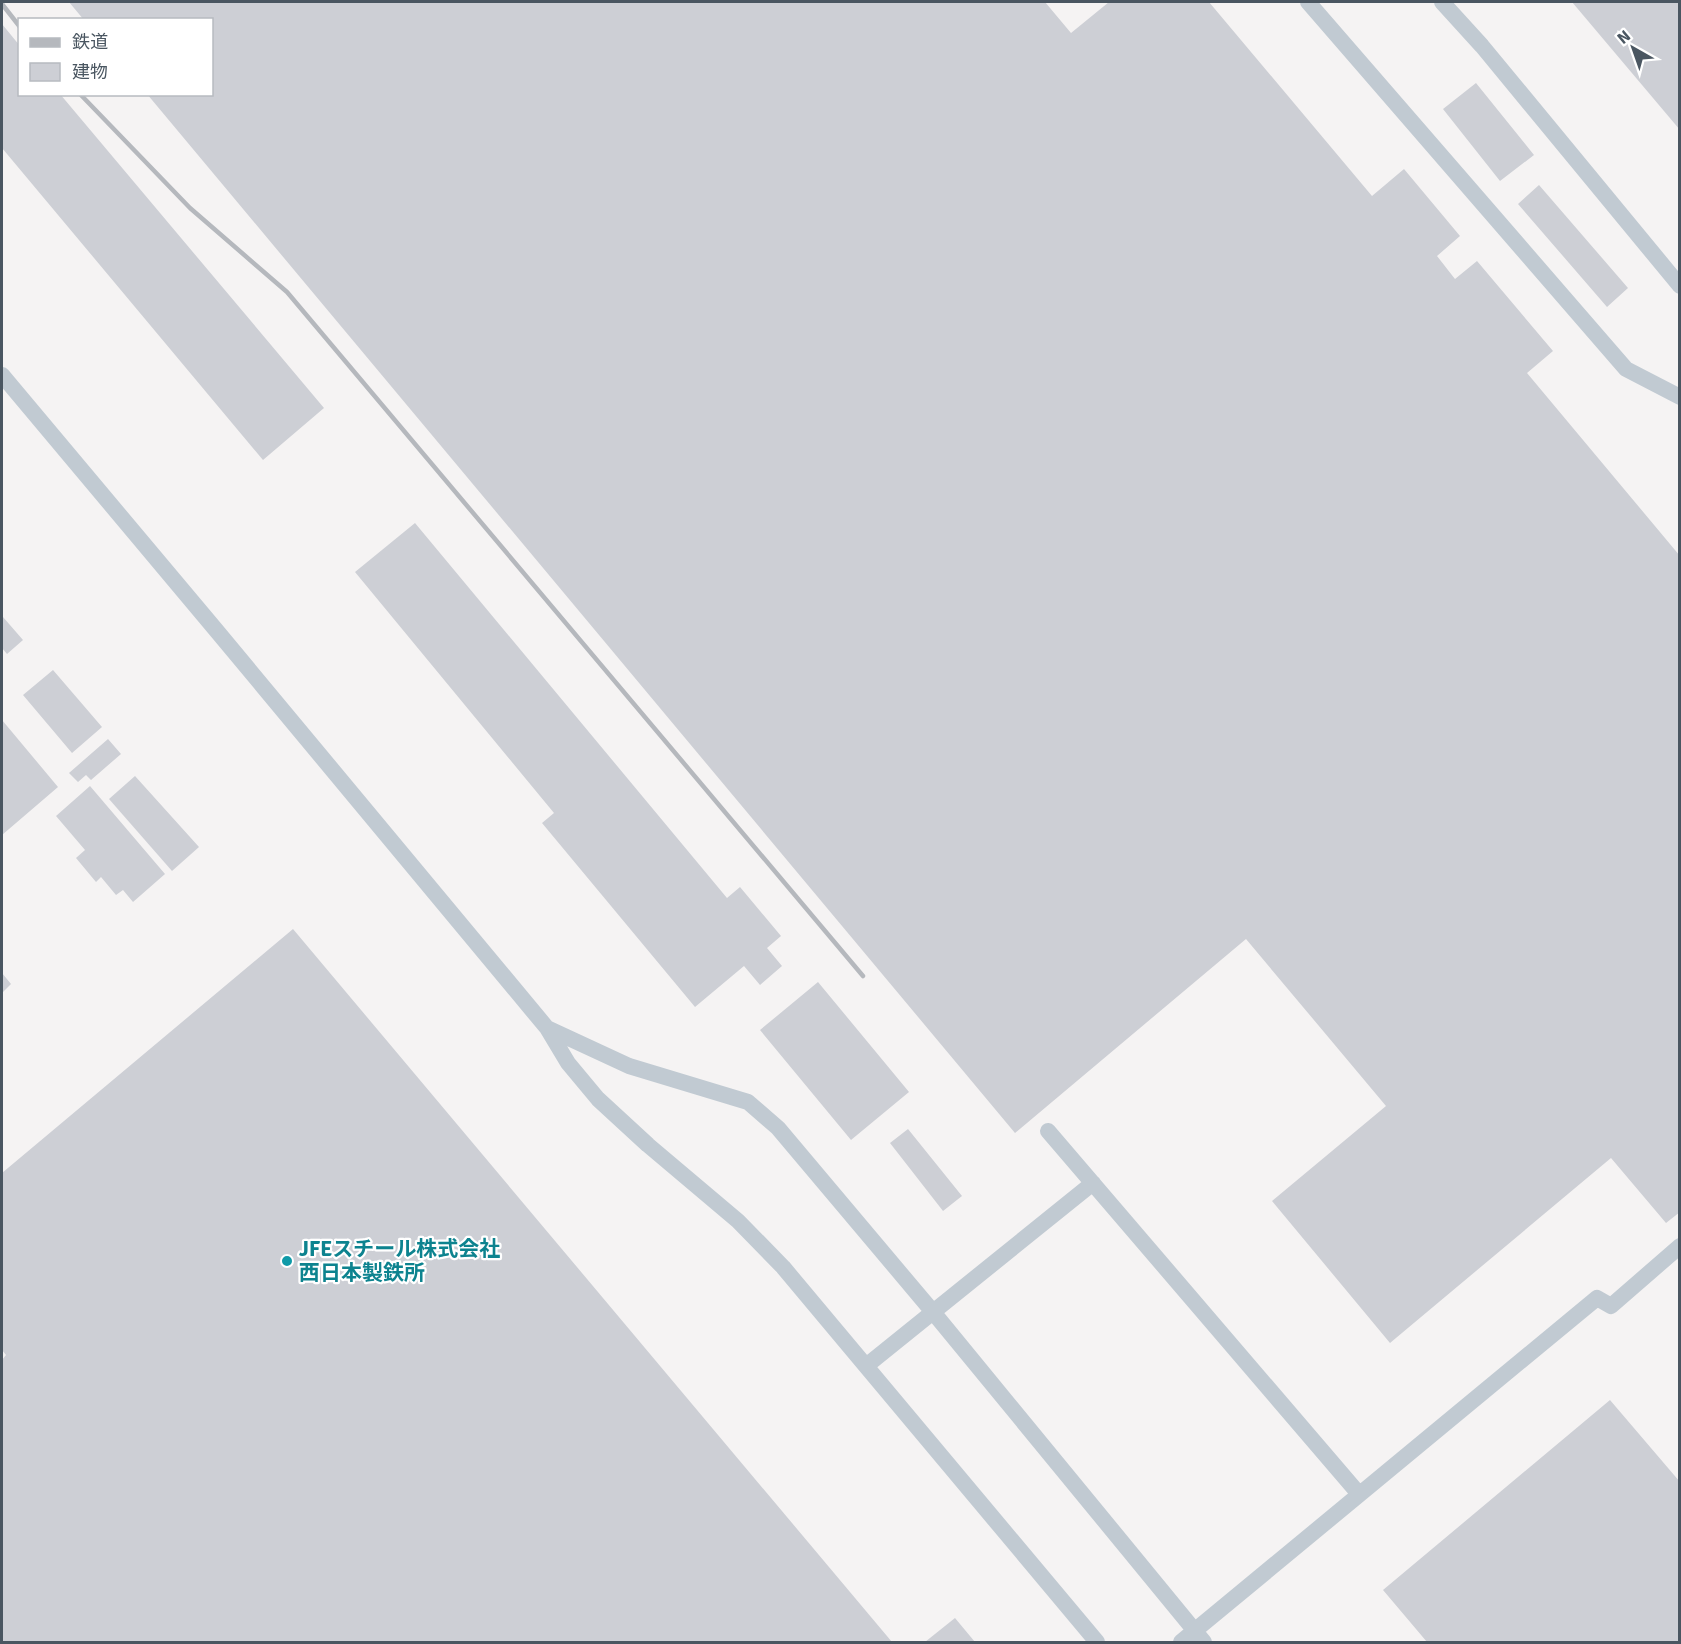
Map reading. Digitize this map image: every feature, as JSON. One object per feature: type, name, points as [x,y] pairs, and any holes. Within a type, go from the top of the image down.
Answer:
[{"type":"lane","points":[[1308,2],[1626,369],[1680,397]]},
{"type":"lane","points":[[1442,2],[1482,46],[1680,286]]},
{"type":"lane","points":[[2,375],[547,1028],[568,1063],[598,1099],[738,1221],[783,1267],[1097,1642]]},
{"type":"lane","points":[[547,1028],[629,1066],[748,1102],[778,1128],[933,1312],[1199,1637]]},
{"type":"lane","points":[[1048,1131],[1359,1494]]},
{"type":"lane","points":[[866,1366],[1093,1183]]},
{"type":"lane","points":[[1181,1642],[1199,1637],[1359,1494],[1597,1298],[1611,1306],[1680,1246]]},
{"type":"building","points":[[69,2],[1045,2],[1071,33],[1109,2],[1209,2],[1372,196],[1404,169],[1460,236],[1437,256],[1455,279],[1477,261],[1553,351],[1527,373],[1680,556],[1680,1212],[1666,1223],[1611,1158],[1390,1343],[1272,1201],[1386,1106],[1246,939],[1015,1133],[149,96],[213,96],[213,18],[82,18]]},
{"type":"building","points":[[1572,2],[1680,2],[1680,130]]},
{"type":"building","points":[[2,24],[18,44],[18,96],[62,96],[324,408],[263,460],[2,148]]},
{"type":"building","points":[[1476,83],[1534,155],[1500,181],[1443,109]]},
{"type":"building","points":[[1539,185],[1628,288],[1607,307],[1518,204]]},
{"type":"building","points":[[415,523],[727,898],[740,887],[781,936],[767,948],[782,966],[760,985],[744,966],[695,1007],[542,823],[554,813],[355,572]]},
{"type":"building","points":[[3,617],[23,640],[7,654],[2,648]]},
{"type":"building","points":[[53,670],[102,727],[72,753],[23,695]]},
{"type":"building","points":[[2,720],[58,787],[2,835]]},
{"type":"building","points":[[108,739],[121,754],[91,780],[86,775],[78,782],[69,773]]},
{"type":"building","points":[[135,776],[199,847],[172,871],[109,799]]},
{"type":"building","points":[[90,786],[165,874],[133,902],[123,890],[116,895],[101,877],[96,882],[76,858],[85,850],[56,816]]},
{"type":"building","name":"JFEスチール株式会社 西日本製鉄所","points":[[293,929],[892,1642],[2,1642],[2,1360],[6,1355],[2,1350],[2,1173]]},
{"type":"building","points":[[2,973],[11,984],[2,993]]},
{"type":"building","points":[[818,982],[909,1092],[851,1140],[760,1030]]},
{"type":"building","points":[[908,1129],[962,1196],[943,1211],[890,1143]]},
{"type":"building","points":[[1610,1400],[1680,1482],[1680,1642],[1427,1642],[1383,1590]]},
{"type":"building","points":[[955,1618],[975,1642],[925,1642]]},
{"type":"railway","points":[[2,4],[18,24]]},
{"type":"railway","points":[[82,96],[190,208],[287,292],[863,976]]},
{"type":"place","name":"JFEスチール株式会社 西日本製鉄所","points":[[287,1261]]}]
